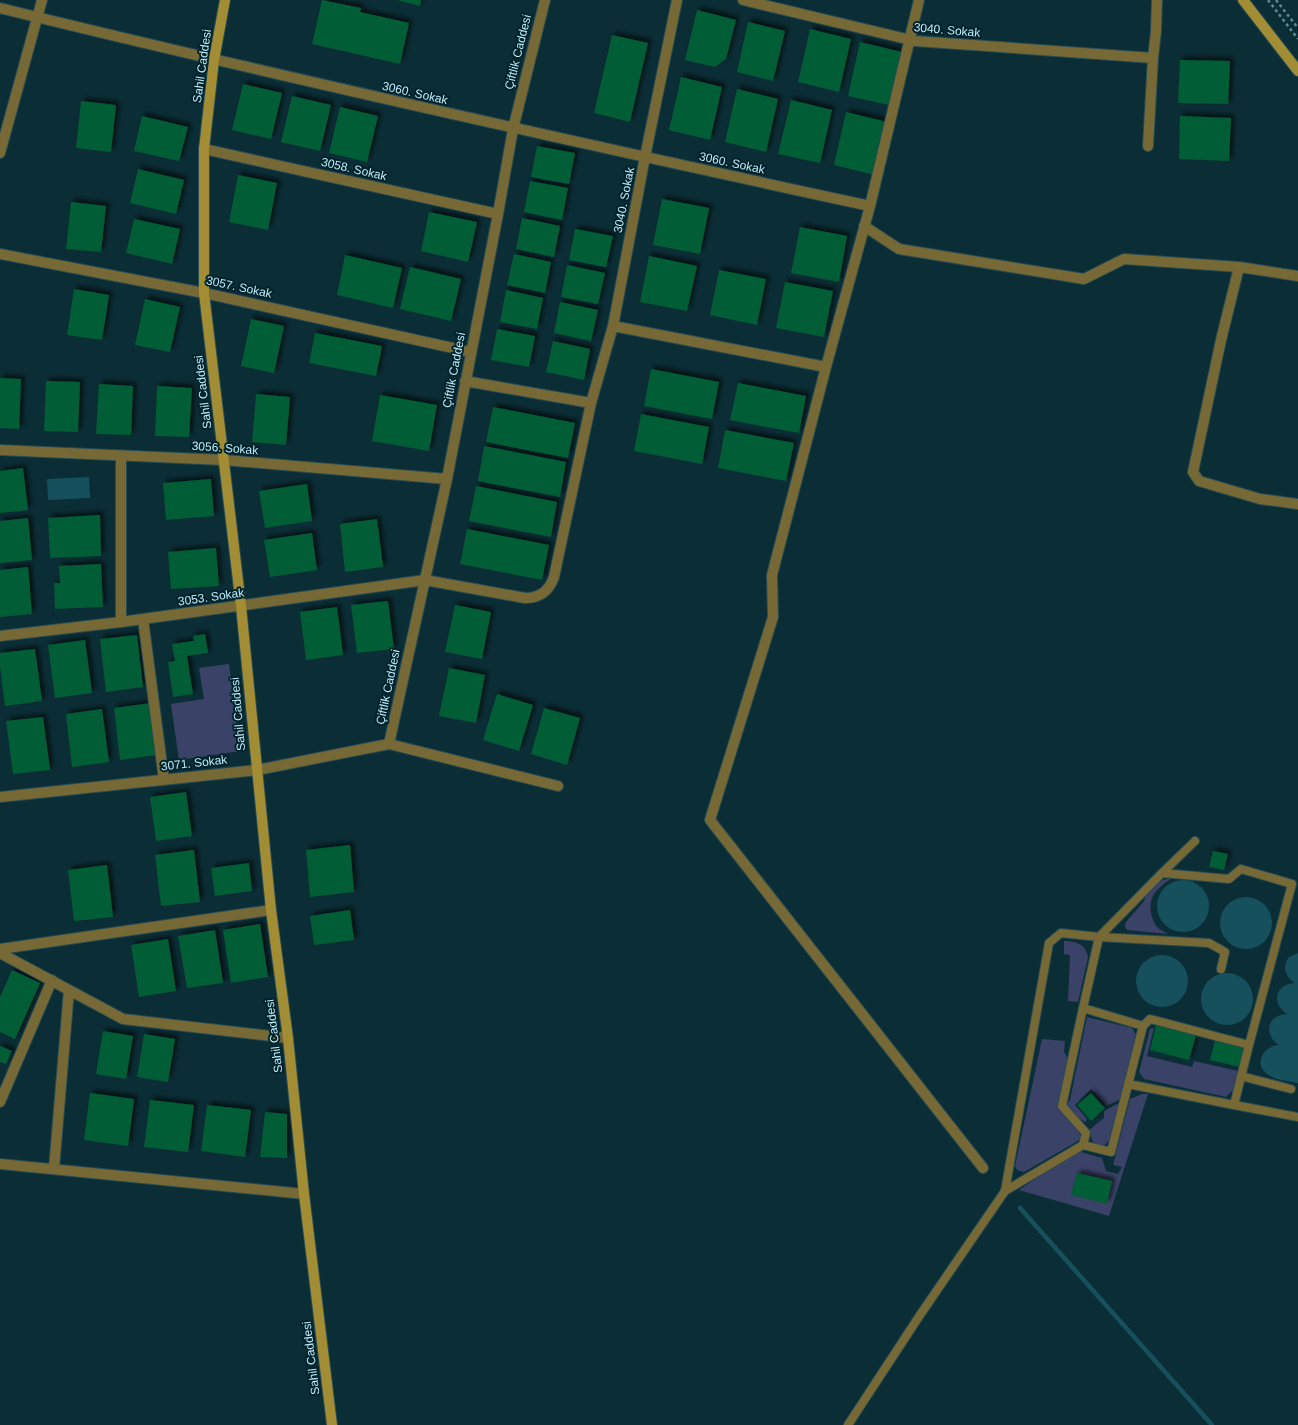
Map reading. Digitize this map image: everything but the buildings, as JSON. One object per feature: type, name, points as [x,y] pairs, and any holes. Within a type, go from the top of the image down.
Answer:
[{"type":"street","points":[[0,154],[42,0]]},
{"type":"street","name":"Sahil Caddesi","points":[[225,0],[214,60],[204,149],[204,293],[241,606],[271,910],[288,1038],[304,1194],[332,1425]]},
{"type":"street","name":"Çiftlik Caddesi","points":[[389,744],[447,479],[513,129],[545,0]]},
{"type":"street","name":"3040. Sokak","points":[[591,404],[613,326],[677,0]]},
{"type":"street","name":"3040. Sokak","points":[[743,0],[915,41],[1153,58]]},
{"type":"street","points":[[919,0],[908,40],[870,206],[772,575],[773,617],[710,820],[983,1168]]},
{"type":"street","points":[[1148,146],[1157,0]]},
{"type":"street","points":[[1243,0],[1298,71]]},
{"type":"street","name":"3060. Sokak","points":[[0,8],[214,60],[513,129],[870,206]]},
{"type":"street","name":"3058. Sokak","points":[[204,149],[498,214]]},
{"type":"street","points":[[864,226],[899,249],[1084,279],[1124,259],[1239,267],[1298,276]]},
{"type":"street","name":"3057. Sokak","points":[[0,254],[204,293],[471,352]]},
{"type":"street","points":[[1239,267],[1221,340],[1194,472],[1199,481],[1260,499],[1298,504]]},
{"type":"street","points":[[613,326],[826,367]]},
{"type":"street","points":[[465,381],[591,404]]},
{"type":"street","name":"3053. Sokak","points":[[0,636],[121,622],[425,580],[532,598],[545,592],[549,588],[554,577],[591,404]]},
{"type":"street","name":"3056. Sokak","points":[[0,450],[224,460],[447,479]]},
{"type":"street","points":[[121,456],[121,622]]},
{"type":"street","points":[[143,619],[164,780]]},
{"type":"street","points":[[389,744],[558,786]]},
{"type":"street","name":"3071. Sokak","points":[[0,797],[257,770],[389,744]]},
{"type":"street","points":[[0,949],[271,910]]},
{"type":"street","points":[[0,952],[123,1019],[288,1038]]},
{"type":"street","points":[[0,1102],[52,980]]},
{"type":"street","points":[[54,1169],[68,990]]},
{"type":"street","points":[[0,1164],[304,1194]]},
{"type":"lane","points":[[1005,1191],[1083,1144],[1086,1133],[1062,1106],[1099,937],[1195,841]]},
{"type":"lane","points":[[1162,873],[1229,879],[1241,868],[1292,884],[1234,1106]]},
{"type":"lane","points":[[848,1425],[920,1315],[1005,1191],[1049,943],[1061,933],[1099,937],[1209,943],[1225,952],[1221,969]]},
{"type":"lane","points":[[1083,1008],[1143,1026]]},
{"type":"lane","points":[[1083,1144],[1111,1152],[1143,1026],[1150,1019],[1249,1045]]},
{"type":"lane","points":[[1241,1076],[1291,1089]]},
{"type":"lane","points":[[1128,1084],[1298,1118]]},
{"type":"path","points":[[1268,0],[1298,39]]},
{"type":"path","points":[[1276,0],[1298,28]]},
{"type":"shaded area","points":[[89,477],[90,498],[48,500],[47,479]]},
{"type":"shaded area","points":[[229,664],[241,751],[179,760],[171,704],[204,699],[199,668]]},
{"type":"shaded area","points":[[1172,878],[1155,892],[1150,907],[1156,926],[1168,934],[1127,930],[1125,926],[1126,922],[1144,901],[1148,891],[1155,884]]},
{"type":"shaded area","points":[[1178,880],[1188,880],[1202,887],[1209,901],[1209,911],[1202,925],[1188,932],[1178,932],[1168,928],[1161,921],[1157,911],[1157,901],[1161,891],[1168,884]]},
{"type":"shaded area","points":[[1241,897],[1251,897],[1265,904],[1272,918],[1272,928],[1265,942],[1251,949],[1241,949],[1231,945],[1224,938],[1220,928],[1220,918],[1224,908],[1231,901]]},
{"type":"shaded area","points":[[1064,941],[1073,942],[1083,946],[1088,957],[1078,1002],[1068,1001],[1070,955],[1064,954]]},
{"type":"shaded area","points":[[1298,953],[1298,1083],[1270,1076],[1263,1070],[1261,1060],[1262,1056],[1269,1048],[1279,1045],[1271,1036],[1269,1031],[1270,1026],[1271,1022],[1275,1018],[1280,1015],[1287,1014],[1282,1010],[1277,1000],[1279,991],[1283,987],[1288,984],[1295,983],[1287,975],[1285,968],[1289,957]]},
{"type":"shaded area","points":[[1157,955],[1167,955],[1181,962],[1188,976],[1188,986],[1181,1000],[1167,1007],[1157,1007],[1147,1003],[1140,996],[1136,986],[1136,976],[1140,966],[1147,959]]},
{"type":"shaded area","points":[[1222,973],[1232,973],[1246,980],[1253,994],[1253,1004],[1246,1018],[1232,1025],[1222,1025],[1212,1021],[1205,1014],[1201,1004],[1201,994],[1205,984],[1212,977]]},
{"type":"shaded area","points":[[1087,1017],[1132,1028],[1136,1035],[1121,1099],[1106,1106],[1091,1089],[1075,1105],[1087,1119],[1085,1122],[1079,1118],[1078,1120],[1066,1106],[1070,1100]]},
{"type":"shaded area","points":[[1154,1028],[1147,1056],[1192,1067],[1194,1061],[1238,1071],[1234,1089],[1226,1097],[1144,1079],[1139,1072],[1150,1029]]},
{"type":"shaded area","points":[[1042,1039],[1065,1041],[1064,1052],[1068,1059],[1057,1105],[1079,1132],[1081,1137],[1078,1141],[1024,1172],[1017,1170],[1015,1166]]},
{"type":"shaded area","points":[[1142,1094],[1148,1094],[1109,1216],[1019,1190],[1078,1151],[1102,1158],[1106,1171],[1118,1174],[1122,1167],[1113,1165],[1130,1099]]},
{"type":"shaded area","points":[[1119,1103],[1109,1141],[1103,1146],[1093,1143],[1089,1130],[1104,1118],[1104,1111]]},
{"type":"waterway","points":[[1020,1208],[1212,1425]]}]
